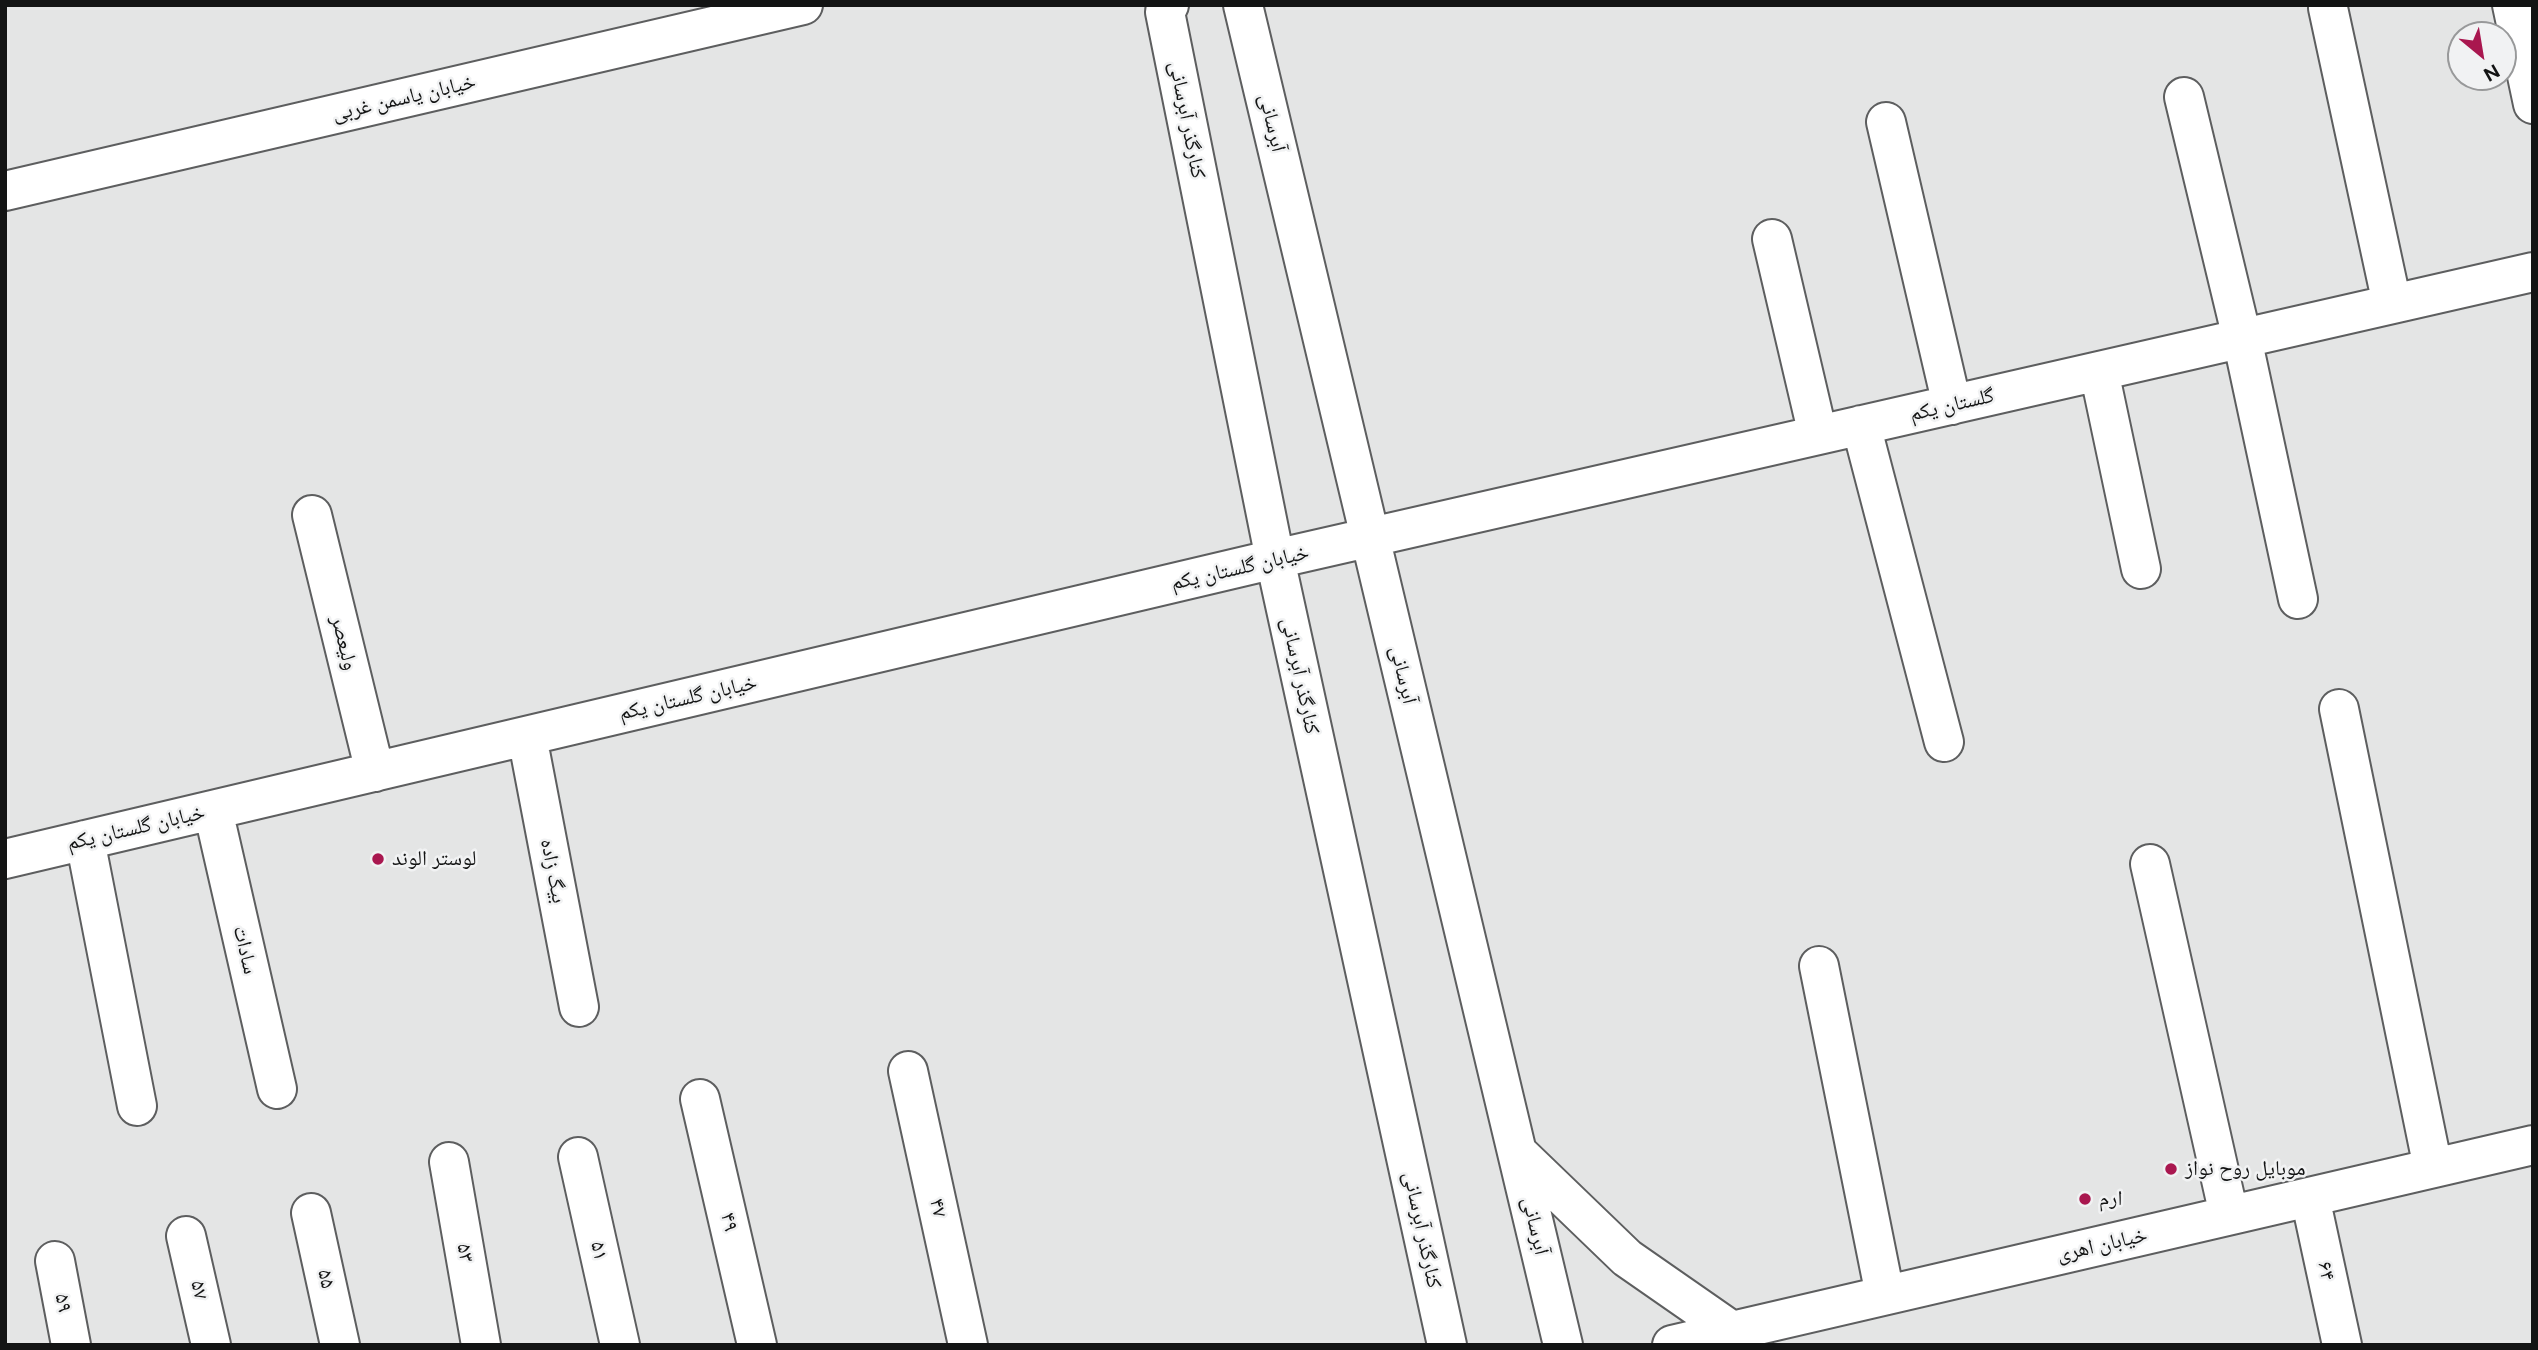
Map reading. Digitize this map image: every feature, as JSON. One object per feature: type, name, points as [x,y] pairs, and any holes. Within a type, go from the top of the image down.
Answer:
[{"type":"street","name":"خیابان یاسمن غربی","points":[[5,191],[803,5]]},
{"type":"street","name":"کنارگذر آبرسانی","points":[[1169,5],[1166,12],[1275,559],[1447,1345]]},
{"type":"street","name":"آبرسانی","points":[[1243,5],[1563,1345]]},
{"type":"street","points":[[2512,5],[2533,104]]},
{"type":"street","points":[[2328,8],[2392,304]]},
{"type":"street","points":[[2184,97],[2242,338],[2298,599]]},
{"type":"street","points":[[1886,122],[1952,405]]},
{"type":"street","points":[[1772,239],[1818,435]]},
{"type":"street","name":"گلستان یکم","points":[[1370,537],[2533,272]]},
{"type":"street","points":[[2099,371],[2141,569]]},
{"type":"street","points":[[1861,425],[1944,742]]},
{"type":"street","name":"ولیعصر","points":[[312,515],[375,772]]},
{"type":"street","name":"خیابان گلستان یکم","points":[[5,859],[1370,537]]},
{"type":"street","points":[[2339,709],[2433,1168]]},
{"type":"street","name":"بیگ زاده","points":[[527,736],[579,1007]]},
{"type":"street","name":"سادات","points":[[213,810],[277,1089]]},
{"type":"street","points":[[85,840],[137,1106]]},
{"type":"street","points":[[2150,864],[2229,1216]]},
{"type":"street","points":[[1819,967],[1885,1295]]},
{"type":"street","name":"۴۷","points":[[908,1071],[968,1345]]},
{"type":"street","name":"۴۹","points":[[700,1099],[757,1345]]},
{"type":"street","name":"خیابان اهری","points":[[1672,1345],[1788,1331],[1885,1295],[2533,1145]]},
{"type":"street","points":[[1518,1153],[1626,1258],[1728,1338]]},
{"type":"street","name":"۵۱","points":[[578,1157],[620,1345]]},
{"type":"street","name":"۵۳","points":[[449,1162],[481,1345]]},
{"type":"street","name":"۶۴","points":[[2310,1196],[2342,1345]]},
{"type":"street","name":"۵۵","points":[[311,1213],[340,1345]]},
{"type":"street","name":"۵۷","points":[[186,1236],[211,1345]]},
{"type":"street","name":"۵۹","points":[[55,1261],[71,1345]]},
{"type":"place","name":"لوستر الوند","points":[[378,859]]},
{"type":"place","name":"موبایل روح نواز","points":[[2171,1169]]},
{"type":"place","name":"ارم","points":[[2085,1199]]}]
